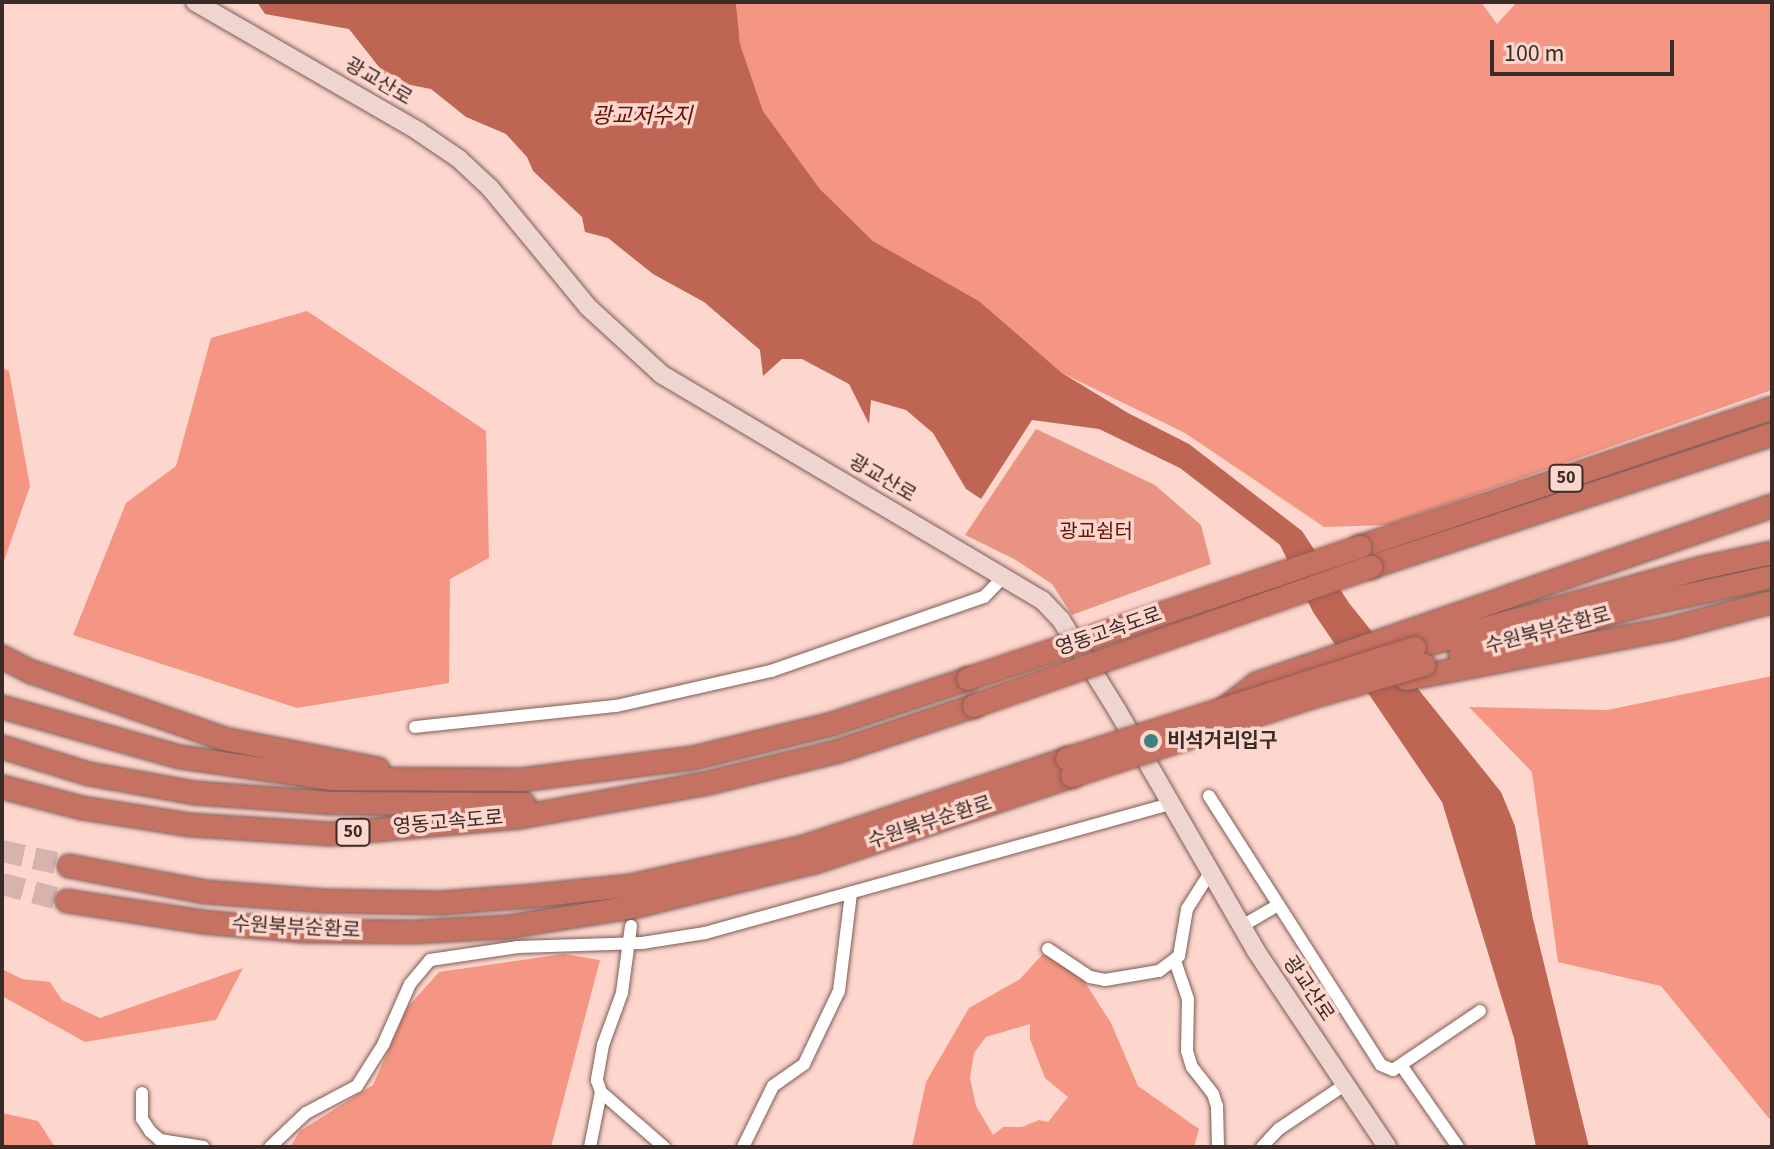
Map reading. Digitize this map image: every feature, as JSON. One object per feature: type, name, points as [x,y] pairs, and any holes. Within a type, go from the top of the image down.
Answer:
[{"type":"highway","name":"영동고속도로","points":[[2,787],[82,808],[190,825],[331,834],[520,817],[704,784],[839,751],[974,706],[1366,557],[1772,408]]},
{"type":"highway","name":"영동고속도로","points":[[2,707],[180,757],[333,779],[521,780],[693,758],[832,724],[968,679],[1772,434]]},
{"type":"highway","points":[[1418,655],[1772,506]]},
{"type":"highway","name":"수원북부순환로","points":[[67,901],[202,922],[305,931],[414,932],[507,927],[633,907],[815,862],[1225,709],[1418,655],[1702,568],[1772,553]]},
{"type":"highway","name":"수원북부순환로","points":[[69,866],[205,892],[324,901],[441,903],[630,886],[804,847],[1309,698],[1418,655],[1772,577]]},
{"type":"highway","points":[[1418,655],[1655,632],[1772,602]]},
{"type":"highway","name":"영동고속도로","points":[[2,657],[32,672],[224,739],[430,779]]},
{"type":"highway","name":"영동고속도로","points":[[2,747],[89,774],[195,793],[332,803],[586,801],[704,784]]},
{"type":"street","name":"광교산로","points":[[195,2],[418,131],[459,159],[490,188],[588,307],[661,374],[1042,600],[1061,620],[1242,926],[1387,1147]]},
{"type":"street","points":[[415,727],[616,706],[771,671],[984,597],[1004,576]]},
{"type":"street","points":[[1209,796],[1381,1065],[1388,1070],[1401,1065],[1480,1011]]},
{"type":"street","points":[[270,1147],[306,1113],[357,1086],[383,1045],[410,984],[430,960],[518,947],[629,944],[705,933],[1171,804]]},
{"type":"street","points":[[1048,949],[1090,977],[1105,980],[1159,971],[1175,961],[1183,943],[1187,909],[1211,871]]},
{"type":"street","points":[[743,1147],[773,1086],[804,1064],[839,991],[851,893]]},
{"type":"street","points":[[1242,926],[1278,905]]},
{"type":"street","points":[[590,1147],[601,1092],[597,1080],[603,1045],[622,993],[631,926]]},
{"type":"street","points":[[1175,961],[1188,999],[1187,1051],[1192,1067],[1213,1094],[1218,1147]]},
{"type":"street","points":[[1401,1065],[1458,1147]]},
{"type":"street","points":[[1262,1147],[1279,1129],[1346,1084]]},
{"type":"street","points":[[601,1092],[664,1147]]},
{"type":"street","points":[[142,1093],[142,1119],[160,1140],[203,1147]]},
{"type":"green space","name":"광교쉼터","points":[[1036,429],[1155,485],[1201,525],[1211,564],[1072,615],[1052,584],[1014,559],[965,535]]},
{"type":"shaded area","points":[[736,2],[1481,2],[1497,24],[1517,2],[1772,2],[1772,390],[1388,525],[1324,527],[1185,433],[1062,373],[979,301],[873,241],[820,189],[763,111],[740,44]]},
{"type":"shaded area","points":[[307,311],[486,431],[489,558],[450,579],[449,683],[297,708],[73,635],[126,503],[176,466],[211,338]]},
{"type":"shaded area","points":[[2,368],[9,371],[30,486],[2,567]]},
{"type":"shaded area","points":[[1772,676],[1772,1122],[1661,986],[1558,962],[1532,772],[1469,707],[1607,710]]},
{"type":"shaded area","points":[[564,954],[600,960],[551,1147],[290,1147],[300,1131],[373,1085],[407,1008],[439,972]]},
{"type":"shaded area","points":[[1043,954],[1079,973],[1111,1023],[1138,1086],[1199,1129],[1194,1147],[912,1147],[926,1082],[969,1008],[1020,979]],"holes":[[[1030,1024],[1030,1039],[1045,1078],[1068,1097],[1048,1122],[1039,1120],[1022,1127],[1003,1127],[993,1135],[976,1106],[970,1078],[974,1053],[986,1037]]]},
{"type":"shaded area","points":[[243,968],[216,1020],[85,1042],[2,996],[2,969],[22,979],[50,982],[62,1000],[100,1018]]},
{"type":"shaded area","points":[[2,1113],[38,1121],[55,1147],[2,1147]]},
{"type":"water","name":"광교저수지","points":[[257,2],[736,2],[740,44],[763,111],[820,189],[873,241],[979,301],[1062,373],[1128,413],[1189,444],[1302,531],[1349,603],[1501,792],[1515,826],[1533,919],[1589,1147],[1536,1147],[1514,1038],[1442,802],[1313,612],[1280,545],[1180,468],[1099,429],[1032,420],[981,499],[966,489],[933,433],[906,410],[871,400],[869,424],[849,384],[802,359],[782,359],[763,376],[760,350],[704,302],[653,274],[608,238],[585,232],[582,217],[533,171],[527,157],[506,134],[466,117],[431,89],[390,81],[349,29],[265,14]]},
{"type":"tunnel","points":[[2,851],[69,866]]},
{"type":"tunnel","points":[[2,884],[67,901]]},
{"type":"place","name":"비석거리입구","points":[[1151,741]]}]
